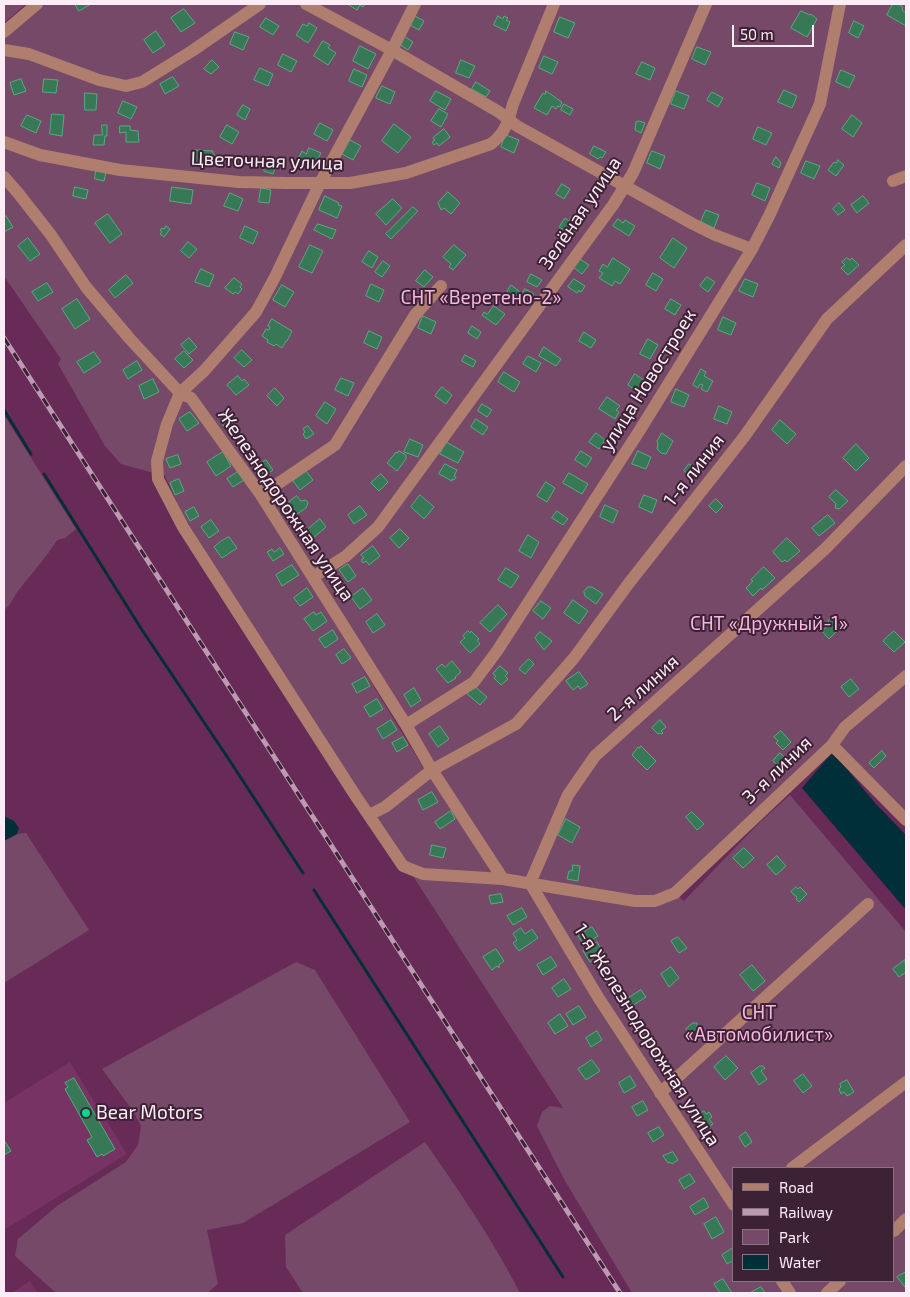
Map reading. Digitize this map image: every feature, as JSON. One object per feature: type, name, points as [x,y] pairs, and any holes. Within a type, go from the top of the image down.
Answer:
[{"type":"street","points":[[4,32],[37,4]]},
{"type":"street","points":[[4,50],[29,54],[99,80],[126,86],[142,82],[192,51],[260,4]]},
{"type":"street","points":[[306,4],[392,50],[499,112],[517,126],[624,186],[708,232],[752,249]]},
{"type":"street","points":[[415,4],[320,183],[256,312],[204,371],[180,393],[167,424],[157,462],[158,479],[183,527],[403,866],[423,874],[503,879],[530,884]]},
{"type":"street","name":"Цветочная улица","points":[[4,142],[40,155],[120,170],[239,182],[350,183],[406,173],[491,144],[502,136],[554,4]]},
{"type":"street","name":"Зелёная улица","points":[[313,577],[346,556],[378,526],[612,205],[633,173],[706,4]]},
{"type":"street","name":"улица Новостроек","points":[[406,725],[474,682],[497,651],[638,433],[752,249],[777,200],[820,104],[840,4]]},
{"type":"street","points":[[893,181],[906,176]]},
{"type":"street","name":"Железнодорожная улица","points":[[4,177],[51,235],[86,286],[130,339],[180,393],[191,398],[261,496],[406,725],[432,770],[503,879]]},
{"type":"street","name":"1-я линия","points":[[369,815],[385,807],[432,770],[516,724],[574,658],[629,583],[744,436],[827,319],[906,245]]},
{"type":"street","points":[[261,496],[334,445],[415,315],[441,286]]},
{"type":"street","name":"2-я линия","points":[[530,884],[568,795],[595,756],[825,549],[906,466]]},
{"type":"street","name":"3-я линия","points":[[530,884],[635,901],[655,901],[675,894],[832,744],[846,728],[906,676]]},
{"type":"street","points":[[832,744],[906,820]]},
{"type":"street","name":"1-я Железнодорожная улица","points":[[530,884],[598,997],[732,1202]]},
{"type":"street","points":[[660,1093],[868,904]]},
{"type":"street","points":[[793,1167],[906,1082]]},
{"type":"street","points":[[895,1230],[906,1219]]},
{"type":"street","points":[[783,1282],[790,1293]]},
{"type":"street","points":[[827,1293],[839,1282]]},
{"type":"shaded area","points":[[70,1062],[127,1154],[4,1230],[4,1103]]},
{"type":"shaded area","points":[[30,1281],[38,1293],[11,1293]]},
{"type":"green space","points":[[4,4],[26,4],[4,23]]},
{"type":"green space","points":[[37,4],[906,4],[906,820],[832,745],[675,893],[684,901],[760,822],[790,795],[906,932],[906,1293],[632,1293],[564,1179],[537,1126],[542,1112],[550,1106],[563,1108],[318,729],[184,517],[165,476],[121,464],[105,446],[58,364],[61,359],[4,276],[4,32]],"holes":[[[305,574],[431,769],[423,767]]]},
{"type":"green space","points":[[4,415],[76,529],[65,538],[57,540],[4,610]]},
{"type":"green space","points":[[26,833],[89,930],[4,983],[4,841],[17,834]]},
{"type":"green space","points":[[296,962],[315,970],[410,1122],[243,1223],[207,1230],[218,1284],[207,1293],[56,1293],[15,1256],[18,1239],[57,1206],[126,1162],[138,1145],[141,1126],[133,1111],[102,1069]]},
{"type":"green space","points":[[425,1142],[487,1235],[520,1293],[303,1293],[286,1267],[285,1235]]},
{"type":"water","points":[[831,754],[837,757],[875,803],[906,835],[906,910],[802,788]]},
{"type":"water","points":[[4,816],[14,821],[19,828],[17,834],[4,841]]},
{"type":"building","points":[[75,4],[91,4],[79,11]]},
{"type":"building","points":[[350,4],[365,4],[363,7],[360,5],[357,10]]},
{"type":"building","points":[[893,4],[903,7],[902,10],[906,13],[906,26],[887,15]]},
{"type":"building","points":[[184,9],[195,23],[181,32],[171,18]]},
{"type":"building","points":[[801,11],[811,14],[817,19],[807,37],[791,28]]},
{"type":"building","points":[[415,16],[424,21],[419,30],[410,25]]},
{"type":"building","points":[[498,16],[503,19],[504,16],[508,18],[506,20],[510,22],[506,31],[494,25]]},
{"type":"building","points":[[560,17],[575,23],[568,38],[554,32]]},
{"type":"building","points":[[266,18],[279,26],[273,35],[260,27]]},
{"type":"building","points":[[854,21],[864,26],[858,38],[849,33]]},
{"type":"building","points":[[309,23],[317,28],[308,43],[296,35],[303,24],[307,26]]},
{"type":"building","points":[[156,31],[165,45],[153,53],[144,40]]},
{"type":"building","points":[[235,32],[249,37],[243,50],[230,44]]},
{"type":"building","points":[[404,36],[413,42],[408,50],[399,44]]},
{"type":"building","points":[[323,41],[330,45],[328,48],[336,53],[328,65],[314,56]]},
{"type":"building","points":[[360,46],[376,54],[368,69],[353,61]]},
{"type":"building","points":[[697,47],[711,52],[705,65],[692,59]]},
{"type":"building","points":[[283,54],[297,61],[291,72],[278,65]]},
{"type":"building","points":[[544,56],[558,62],[552,74],[539,68]]},
{"type":"building","points":[[212,60],[219,67],[211,74],[204,69]]},
{"type":"building","points":[[461,60],[475,66],[469,78],[456,73]]},
{"type":"building","points":[[642,62],[655,68],[650,80],[636,74]]},
{"type":"building","points":[[260,68],[273,74],[268,86],[254,80]]},
{"type":"building","points":[[354,69],[367,75],[362,87],[349,81]]},
{"type":"building","points":[[841,70],[855,76],[849,88],[836,82]]},
{"type":"building","points":[[173,77],[179,86],[165,94],[160,84]]},
{"type":"building","points":[[21,79],[26,91],[14,95],[10,83]]},
{"type":"building","points":[[44,79],[58,80],[56,93],[43,92]]},
{"type":"building","points":[[476,82],[490,91],[486,97],[472,89]]},
{"type":"building","points":[[382,86],[395,92],[390,104],[376,98]]},
{"type":"building","points":[[784,90],[797,96],[792,108],[778,102]]},
{"type":"building","points":[[436,91],[451,99],[445,110],[430,101]]},
{"type":"building","points":[[546,91],[562,102],[560,107],[558,106],[556,109],[552,106],[547,115],[534,108]]},
{"type":"building","points":[[676,91],[689,96],[684,109],[671,104]]},
{"type":"building","points":[[712,92],[723,98],[718,107],[707,100]]},
{"type":"building","points":[[85,93],[97,94],[96,110],[85,110]]},
{"type":"building","points":[[123,101],[137,107],[131,119],[118,113]]},
{"type":"building","points":[[564,104],[573,109],[570,115],[561,110]]},
{"type":"building","points":[[243,105],[250,109],[245,120],[237,115]]},
{"type":"building","points":[[439,109],[448,114],[441,127],[431,121]]},
{"type":"building","points":[[52,114],[64,115],[62,136],[50,134]]},
{"type":"building","points":[[27,115],[41,121],[36,133],[21,126]]},
{"type":"building","points":[[852,115],[862,123],[853,137],[842,129]]},
{"type":"building","points":[[636,122],[645,123],[641,133],[635,130]]},
{"type":"building","points":[[320,123],[333,130],[327,141],[314,134]]},
{"type":"building","points":[[394,124],[411,137],[398,153],[382,141]]},
{"type":"building","points":[[102,125],[107,125],[107,136],[105,136],[104,145],[93,145],[94,135],[102,135]]},
{"type":"building","points":[[227,125],[239,132],[232,144],[220,137]]},
{"type":"building","points":[[120,126],[130,126],[130,130],[138,131],[139,142],[126,142],[126,132],[120,133]]},
{"type":"building","points":[[758,127],[772,133],[766,145],[753,139]]},
{"type":"building","points":[[444,129],[450,137],[439,146],[437,143],[434,145],[432,142],[435,140],[433,138]]},
{"type":"building","points":[[506,135],[519,140],[514,153],[501,147]]},
{"type":"building","points":[[350,140],[361,146],[353,160],[342,154]]},
{"type":"building","points":[[594,146],[606,152],[602,158],[598,159],[590,154]]},
{"type":"building","points":[[309,148],[321,153],[312,171],[301,165],[304,159],[299,157],[302,151],[306,154]]},
{"type":"building","points":[[195,150],[213,151],[215,158],[210,158],[210,166],[195,165]]},
{"type":"building","points":[[652,151],[665,156],[660,169],[647,163]]},
{"type":"building","points":[[776,157],[781,163],[779,168],[772,164]]},
{"type":"building","points":[[838,160],[844,165],[836,176],[828,170]]},
{"type":"building","points":[[267,161],[277,164],[273,174],[264,171]]},
{"type":"building","points":[[806,161],[820,166],[814,179],[801,173]]},
{"type":"building","points":[[96,170],[106,172],[104,181],[95,179]]},
{"type":"building","points":[[757,183],[770,188],[765,201],[752,195]]},
{"type":"building","points":[[562,184],[570,189],[564,199],[556,194]]},
{"type":"building","points":[[75,187],[88,190],[86,199],[73,196]]},
{"type":"building","points":[[172,187],[193,190],[191,204],[170,201]]},
{"type":"building","points":[[261,188],[271,190],[269,203],[259,202]]},
{"type":"building","points":[[448,192],[460,203],[451,214],[444,208],[441,210],[438,203]]},
{"type":"building","points":[[230,193],[243,199],[238,211],[224,206]]},
{"type":"building","points":[[325,196],[342,206],[337,218],[319,210]]},
{"type":"building","points":[[863,196],[869,203],[857,213],[851,205]]},
{"type":"building","points":[[393,199],[402,208],[386,225],[376,214]]},
{"type":"building","points":[[839,203],[845,210],[838,215],[833,209]]},
{"type":"building","points":[[413,207],[418,211],[391,239],[386,234]]},
{"type":"building","points":[[706,210],[719,215],[714,228],[701,222]]},
{"type":"building","points":[[108,214],[122,234],[110,243],[95,223]]},
{"type":"building","points":[[6,216],[13,227],[4,232],[4,218]]},
{"type":"building","points":[[571,217],[580,222],[572,235],[559,227],[565,218],[569,221]]},
{"type":"building","points":[[618,219],[623,223],[625,220],[635,226],[629,236],[613,226]]},
{"type":"building","points":[[318,224],[336,230],[332,239],[314,230]]},
{"type":"building","points":[[166,226],[170,229],[164,237],[160,234],[162,232],[160,230]]},
{"type":"building","points":[[245,226],[258,232],[253,244],[240,238]]},
{"type":"building","points":[[28,238],[40,254],[30,261],[18,246]]},
{"type":"building","points":[[673,238],[687,248],[674,268],[660,258]]},
{"type":"building","points":[[188,242],[197,249],[189,258],[181,251]]},
{"type":"building","points":[[310,245],[323,251],[312,273],[299,267]]},
{"type":"building","points":[[454,245],[466,255],[453,270],[449,267],[451,264],[443,257]]},
{"type":"building","points":[[369,251],[378,257],[372,268],[362,262]]},
{"type":"building","points":[[613,258],[630,269],[620,284],[615,281],[612,286],[599,278],[603,273],[599,271],[603,264],[607,267]]},
{"type":"building","points":[[847,258],[850,260],[852,258],[859,265],[848,275],[841,268],[845,265],[842,262]]},
{"type":"building","points":[[580,259],[589,265],[582,274],[573,267]]},
{"type":"building","points":[[383,261],[390,266],[382,277],[375,272]]},
{"type":"building","points":[[201,269],[214,275],[209,287],[195,282]]},
{"type":"building","points":[[425,270],[433,277],[424,287],[416,281]]},
{"type":"building","points":[[653,273],[663,279],[656,291],[646,285]]},
{"type":"building","points":[[531,274],[542,280],[537,287],[527,282]]},
{"type":"building","points":[[126,275],[133,283],[115,298],[109,290]]},
{"type":"building","points":[[707,277],[715,282],[708,292],[700,286]]},
{"type":"building","points":[[234,278],[242,284],[240,287],[242,289],[238,294],[235,292],[233,294],[225,288]]},
{"type":"building","points":[[574,279],[585,286],[582,291],[580,292],[579,290],[577,293],[568,287]]},
{"type":"building","points":[[745,279],[758,284],[753,297],[739,291]]},
{"type":"building","points":[[47,283],[53,292],[38,301],[32,292]]},
{"type":"building","points":[[371,284],[384,290],[379,302],[366,296]]},
{"type":"building","points":[[282,285],[294,292],[285,307],[273,300]]},
{"type":"building","points":[[511,285],[519,291],[518,297],[507,292]]},
{"type":"building","points":[[525,289],[534,294],[531,298],[523,293]]},
{"type":"building","points":[[77,299],[90,319],[75,329],[62,309]]},
{"type":"building","points":[[671,299],[681,305],[675,315],[665,309]]},
{"type":"building","points":[[494,306],[505,314],[496,325],[482,315],[484,312],[487,314]]},
{"type":"building","points":[[423,316],[436,322],[431,334],[418,328]]},
{"type":"building","points":[[723,317],[736,323],[731,335],[718,330]]},
{"type":"building","points":[[272,319],[292,331],[282,348],[267,342],[268,340],[262,336],[266,329],[269,330],[270,327],[268,326]]},
{"type":"building","points":[[472,326],[481,332],[477,339],[468,333]]},
{"type":"building","points":[[369,331],[382,337],[377,349],[364,343]]},
{"type":"building","points":[[584,332],[596,340],[591,348],[579,341]]},
{"type":"building","points":[[189,338],[197,347],[189,354],[181,345]]},
{"type":"building","points":[[648,339],[658,345],[650,359],[640,354]]},
{"type":"building","points":[[544,347],[561,359],[556,366],[539,356]]},
{"type":"building","points":[[242,350],[252,360],[244,367],[234,358]]},
{"type":"building","points":[[184,351],[193,360],[184,368],[175,359]]},
{"type":"building","points":[[94,352],[101,362],[84,373],[77,362]]},
{"type":"building","points":[[465,355],[476,361],[473,367],[462,361]]},
{"type":"building","points":[[528,356],[541,363],[536,372],[523,364]]},
{"type":"building","points":[[137,361],[142,370],[128,379],[123,370]]},
{"type":"building","points":[[701,369],[706,372],[704,376],[713,381],[707,392],[701,389],[703,385],[700,384],[698,388],[693,385]]},
{"type":"building","points":[[504,372],[520,382],[514,392],[498,382]]},
{"type":"building","points":[[635,374],[645,381],[638,392],[628,385]]},
{"type":"building","points":[[238,376],[249,385],[236,395],[227,385]]},
{"type":"building","points":[[341,378],[354,383],[348,396],[335,390]]},
{"type":"building","points":[[153,379],[159,392],[144,399],[139,386]]},
{"type":"building","points":[[442,387],[452,395],[446,404],[435,396]]},
{"type":"building","points":[[275,388],[284,398],[277,406],[267,396]]},
{"type":"building","points":[[676,389],[689,395],[684,407],[671,402]]},
{"type":"building","points":[[607,397],[620,406],[616,410],[619,412],[615,419],[599,409]]},
{"type":"building","points":[[325,402],[336,409],[327,424],[316,416]]},
{"type":"building","points":[[482,404],[492,410],[487,417],[478,411]]},
{"type":"building","points":[[719,406],[732,412],[727,424],[714,419]]},
{"type":"building","points":[[190,412],[199,423],[187,431],[179,419]]},
{"type":"building","points":[[231,412],[237,420],[226,429],[220,421]]},
{"type":"building","points":[[476,419],[488,427],[483,435],[471,427]]},
{"type":"building","points":[[780,420],[796,434],[787,444],[772,430]]},
{"type":"building","points":[[308,426],[314,434],[306,439],[303,429]]},
{"type":"building","points":[[596,433],[605,440],[599,449],[589,442]]},
{"type":"building","points":[[662,433],[673,441],[666,454],[661,453],[657,449],[657,442]]},
{"type":"building","points":[[410,439],[423,445],[418,457],[404,452]]},
{"type":"building","points":[[446,442],[464,452],[458,463],[440,454]]},
{"type":"building","points":[[856,444],[869,458],[856,471],[843,458]]},
{"type":"building","points":[[399,451],[406,455],[406,459],[397,471],[387,463]]},
{"type":"building","points":[[581,451],[592,458],[586,467],[575,460]]},
{"type":"building","points":[[638,451],[651,457],[646,469],[632,464]]},
{"type":"building","points":[[223,452],[231,466],[216,476],[207,462]]},
{"type":"building","points":[[178,455],[181,464],[170,468],[166,459]]},
{"type":"building","points":[[266,460],[273,470],[262,478],[255,467]]},
{"type":"building","points":[[445,464],[457,470],[454,476],[456,477],[452,481],[439,474]]},
{"type":"building","points":[[689,464],[697,470],[692,477],[684,471]]},
{"type":"building","points":[[239,471],[244,480],[233,487],[227,479]]},
{"type":"building","points":[[306,471],[313,480],[300,490],[293,481]]},
{"type":"building","points":[[569,473],[588,484],[582,494],[563,483]]},
{"type":"building","points":[[381,474],[388,482],[379,491],[371,483]]},
{"type":"building","points":[[179,479],[184,491],[175,495],[170,483]]},
{"type":"building","points":[[546,482],[555,488],[547,502],[537,496]]},
{"type":"building","points":[[836,490],[848,501],[839,509],[835,508],[836,504],[829,497]]},
{"type":"building","points":[[420,495],[434,507],[424,519],[411,507]]},
{"type":"building","points":[[644,495],[657,500],[652,513],[639,507]]},
{"type":"building","points":[[297,496],[301,501],[306,500],[308,503],[306,508],[297,514],[289,502]]},
{"type":"building","points":[[716,499],[723,506],[716,513],[709,506]]},
{"type":"building","points":[[605,505],[618,511],[613,523],[600,517]]},
{"type":"building","points":[[360,506],[367,515],[354,524],[348,515]]},
{"type":"building","points":[[194,507],[199,516],[190,521],[185,512]]},
{"type":"building","points":[[557,511],[568,519],[563,525],[552,518]]},
{"type":"building","points":[[828,515],[835,523],[819,536],[812,528]]},
{"type":"building","points":[[320,519],[326,527],[312,539],[306,531]]},
{"type":"building","points":[[211,520],[219,531],[209,538],[201,527]]},
{"type":"building","points":[[400,529],[409,538],[399,548],[390,538]]},
{"type":"building","points":[[528,535],[539,542],[531,558],[519,551]]},
{"type":"building","points":[[229,537],[237,548],[222,558],[214,547]]},
{"type":"building","points":[[787,538],[800,551],[787,562],[785,560],[782,562],[773,552]]},
{"type":"building","points":[[373,546],[380,556],[369,565],[366,561],[363,563],[361,560],[364,558],[361,555]]},
{"type":"building","points":[[280,548],[284,554],[273,561],[267,552],[272,549],[274,552]]},
{"type":"building","points":[[348,564],[356,576],[348,582],[339,570]]},
{"type":"building","points":[[292,565],[299,575],[282,586],[276,575]]},
{"type":"building","points":[[764,567],[775,578],[753,596],[746,588]]},
{"type":"building","points":[[506,568],[519,576],[511,588],[498,580]]},
{"type":"building","points":[[588,587],[592,587],[603,594],[596,604],[585,596],[584,592]]},
{"type":"building","points":[[307,588],[313,597],[300,606],[294,598]]},
{"type":"building","points":[[363,588],[372,600],[360,609],[351,597]]},
{"type":"building","points":[[573,600],[588,611],[579,624],[564,613]]},
{"type":"building","points":[[541,601],[551,608],[543,619],[533,611]]},
{"type":"building","points":[[498,605],[507,614],[490,632],[480,623]]},
{"type":"building","points":[[314,612],[316,615],[321,612],[327,621],[313,631],[304,619]]},
{"type":"building","points":[[377,614],[385,625],[373,633],[366,622]]},
{"type":"building","points":[[832,617],[841,627],[829,639],[820,629],[822,631],[830,623],[828,621]]},
{"type":"building","points":[[333,630],[338,639],[325,648],[319,639]]},
{"type":"building","points":[[468,631],[470,633],[471,631],[479,639],[477,640],[480,644],[470,653],[460,642],[465,638],[463,636]]},
{"type":"building","points":[[894,631],[905,642],[894,652],[883,641]]},
{"type":"building","points":[[540,632],[552,641],[544,650],[535,638]]},
{"type":"building","points":[[344,649],[351,658],[342,664],[336,655]]},
{"type":"building","points":[[529,659],[534,664],[525,674],[519,669]]},
{"type":"building","points":[[452,661],[461,672],[448,683],[436,669],[442,664],[445,667]]},
{"type":"building","points":[[500,666],[508,673],[505,676],[508,679],[501,685],[494,678],[496,676],[493,674]]},
{"type":"building","points":[[579,672],[588,684],[580,689],[578,686],[573,690],[566,681]]},
{"type":"building","points":[[365,677],[370,686],[357,693],[352,684]]},
{"type":"building","points":[[851,679],[859,689],[849,697],[841,687]]},
{"type":"building","points":[[473,685],[487,697],[480,705],[466,693]]},
{"type":"building","points":[[414,688],[421,700],[411,707],[404,695]]},
{"type":"building","points":[[377,699],[383,709],[370,717],[364,707]]},
{"type":"building","points":[[391,720],[397,730],[383,739],[377,729]]},
{"type":"building","points":[[660,720],[666,727],[661,731],[662,734],[658,734],[652,728]]},
{"type":"building","points":[[440,726],[449,739],[438,747],[429,734]]},
{"type":"building","points":[[781,731],[791,742],[783,750],[776,743],[778,741],[774,737]]},
{"type":"building","points":[[403,737],[408,745],[397,752],[392,743]]},
{"type":"building","points":[[641,746],[656,761],[647,770],[632,755]]},
{"type":"building","points":[[882,751],[886,756],[874,768],[869,763]]},
{"type":"building","points":[[780,753],[790,763],[783,770],[773,761]]},
{"type":"building","points":[[432,792],[438,802],[423,810],[418,800]]},
{"type":"building","points":[[451,811],[455,819],[440,829],[435,822]]},
{"type":"building","points":[[692,812],[704,824],[697,830],[686,817]]},
{"type":"building","points":[[566,819],[580,827],[572,843],[558,835]]},
{"type":"building","points":[[432,845],[446,848],[443,858],[430,855]]},
{"type":"building","points":[[744,848],[754,858],[743,868],[733,858]]},
{"type":"building","points":[[777,856],[786,866],[776,875],[767,865]]},
{"type":"building","points":[[573,865],[580,866],[578,881],[567,879]]},
{"type":"building","points":[[796,887],[798,889],[800,887],[807,894],[799,902],[796,899],[797,897],[791,892]]},
{"type":"building","points":[[501,894],[503,902],[491,904],[489,896]]},
{"type":"building","points":[[522,908],[527,917],[513,925],[507,916]]},
{"type":"building","points":[[592,927],[598,936],[584,945],[578,936]]},
{"type":"building","points":[[521,928],[525,934],[532,929],[538,938],[519,951],[513,943],[517,940],[513,934]]},
{"type":"building","points":[[678,937],[687,948],[679,953],[671,941]]},
{"type":"building","points":[[597,942],[606,957],[597,962],[595,959],[590,962],[583,951]]},
{"type":"building","points":[[496,949],[504,961],[499,965],[499,968],[497,966],[492,970],[483,957]]},
{"type":"building","points":[[551,957],[557,966],[543,975],[537,965]]},
{"type":"building","points":[[905,960],[906,972],[899,977],[893,969]]},
{"type":"building","points":[[752,965],[765,981],[753,991],[740,975]]},
{"type":"building","points":[[671,967],[679,978],[669,987],[661,974]]},
{"type":"building","points":[[564,979],[571,989],[558,997],[552,988]]},
{"type":"building","points":[[641,990],[646,997],[632,1006],[627,999]]},
{"type":"building","points":[[579,1006],[586,1017],[573,1025],[566,1014]]},
{"type":"building","points":[[560,1014],[568,1026],[555,1034],[548,1023]]},
{"type":"building","points":[[693,1023],[697,1023],[697,1027],[703,1032],[703,1037],[695,1041],[686,1029]]},
{"type":"building","points":[[597,1031],[602,1040],[591,1047],[586,1038]]},
{"type":"building","points":[[726,1056],[738,1068],[725,1080],[714,1067]]},
{"type":"building","points":[[592,1060],[600,1071],[586,1080],[578,1069]]},
{"type":"building","points":[[760,1066],[765,1068],[761,1071],[767,1079],[759,1085],[751,1073]]},
{"type":"building","points":[[803,1074],[812,1086],[803,1093],[794,1081]]},
{"type":"building","points":[[630,1076],[636,1086],[624,1093],[619,1083]]},
{"type":"building","name":"Bear Motors","points":[[74,1078],[115,1149],[103,1156],[102,1154],[97,1157],[87,1140],[92,1137],[65,1089],[68,1087],[65,1083]]},
{"type":"building","points":[[847,1080],[854,1092],[847,1096],[844,1092],[841,1094],[839,1089],[841,1087],[840,1084]]},
{"type":"building","points":[[643,1101],[648,1110],[637,1116],[632,1107]]},
{"type":"building","points":[[704,1111],[706,1114],[709,1112],[712,1117],[709,1119],[713,1124],[704,1130],[695,1117]]},
{"type":"building","points":[[659,1127],[664,1135],[653,1142],[648,1133]]},
{"type":"building","points":[[746,1132],[752,1142],[745,1147],[739,1137]]},
{"type":"building","points":[[4,1140],[11,1151],[4,1155]]},
{"type":"building","points":[[673,1152],[678,1160],[672,1164],[668,1163],[663,1156]]},
{"type":"building","points":[[690,1174],[695,1182],[684,1189],[679,1180]]},
{"type":"building","points":[[704,1198],[709,1207],[695,1215],[690,1207]]},
{"type":"building","points":[[716,1217],[724,1232],[712,1239],[704,1224]]},
{"type":"building","points":[[732,1249],[732,1261],[727,1264],[722,1255]]},
{"type":"building","points":[[906,1272],[906,1286],[905,1287],[897,1277]]},
{"type":"building","points":[[723,1279],[732,1293],[720,1293],[714,1284]]},
{"type":"building","points":[[761,1287],[765,1293],[750,1293]]},
{"type":"waterway","points":[[4,410],[31,454]]},
{"type":"waterway","points":[[44,474],[142,630],[303,873]]},
{"type":"waterway","points":[[314,890],[563,1277]]},
{"type":"railway","points":[[4,338],[620,1293]]},
{"type":"place","name":"Bear Motors","points":[[86,1113]]},
{"type":"park label","name":"СНТ «Веретено-2»","points":[[481,298]]},
{"type":"park label","name":"СНТ «Дружный-1»","points":[[769,624]]},
{"type":"park label","name":"СНТ «Автомобилист»","points":[[759,1024]]}]
